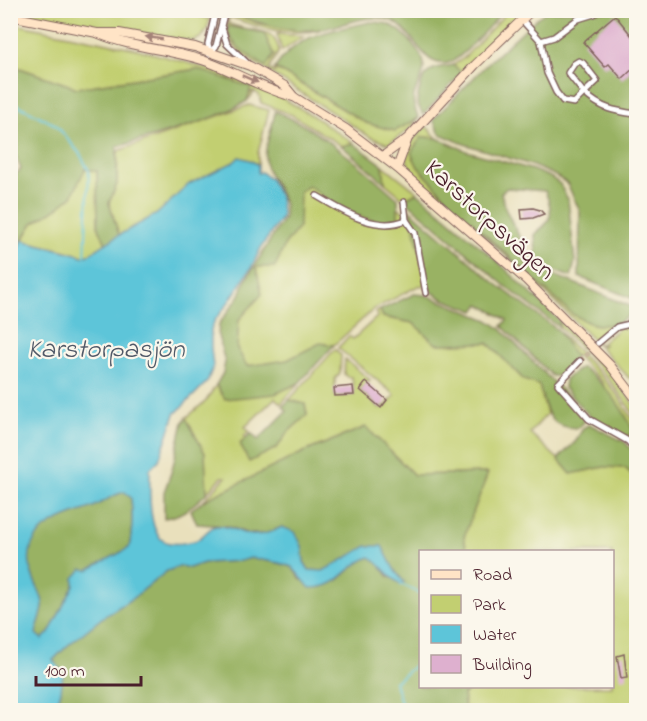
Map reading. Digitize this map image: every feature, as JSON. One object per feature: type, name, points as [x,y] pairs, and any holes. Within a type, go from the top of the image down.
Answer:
[{"type":"main road","points":[[382,156],[408,138],[475,65],[532,10]]},
{"type":"main road","name":"Karstorpsvägen","points":[[10,16],[97,33],[119,33],[171,41],[210,51],[250,66],[285,86],[294,97],[346,129],[397,168],[526,280],[633,388],[636,399]]},
{"type":"main road","name":"Karstorpsvägen","points":[[97,33],[117,42],[206,61],[249,78],[280,94],[294,97]]},
{"type":"main road","points":[[397,168],[408,138]]},
{"type":"street","points":[[210,51],[208,44],[216,10]]},
{"type":"street","points":[[206,61],[210,51],[216,46],[225,10]]},
{"type":"street","points":[[631,10],[636,21]]},
{"type":"street","points":[[541,41],[554,37],[578,19],[594,14]]},
{"type":"street","points":[[522,20],[541,41],[547,73],[561,99],[566,103],[574,103],[584,93],[597,81],[579,62],[574,64],[568,73],[584,93],[608,109],[636,114]]},
{"type":"street","points":[[222,25],[223,36],[227,44],[250,66]]},
{"type":"street","points":[[317,196],[364,220],[397,223],[406,220]]},
{"type":"street","points":[[404,202],[406,220],[415,233],[426,293]]},
{"type":"street","points":[[630,324],[636,308]]},
{"type":"street","points":[[598,343],[617,327],[630,324],[636,328]]},
{"type":"street","points":[[580,362],[558,384],[589,418],[628,441],[636,451]]},
{"type":"green space","points":[[11,10],[179,10],[210,19],[205,34],[191,41],[50,19]]},
{"type":"green space","points":[[229,10],[504,11],[461,55],[448,63],[439,63],[424,54],[398,24],[389,20],[373,18],[322,29],[299,30],[262,24],[229,12]]},
{"type":"green space","points":[[508,11],[524,11],[502,30],[462,73],[453,65],[464,58]]},
{"type":"green space","points":[[547,11],[636,11],[636,300],[579,277],[580,212],[567,183],[528,164],[440,134],[433,120],[489,62]]},
{"type":"green space","points":[[229,12],[259,24],[320,30],[287,32],[233,18],[229,18],[228,23],[266,32],[272,36],[279,51],[269,69],[274,72],[277,71],[274,71],[275,68],[366,123],[395,131],[419,118],[411,128],[388,144],[370,137],[244,56],[233,46],[228,37],[227,20]],"holes":[[[228,26],[273,55],[266,66],[229,37]]]},
{"type":"green space","points":[[370,22],[385,23],[402,32],[416,48],[424,62],[423,73],[413,101],[419,118],[395,131],[366,123],[275,68],[284,56],[305,40],[329,31]]},
{"type":"green space","points":[[10,23],[137,49],[232,75],[277,95],[353,143],[342,146],[292,115],[261,103],[259,95],[254,91],[250,93],[254,93],[247,101],[251,87],[197,69],[77,88],[11,65]]},
{"type":"green space","points":[[227,26],[264,33],[274,55],[266,67],[236,45]]},
{"type":"green space","points":[[277,34],[304,36],[282,51]]},
{"type":"green space","points":[[11,65],[77,88],[197,69],[251,87],[247,101],[233,109],[201,122],[117,147],[117,184],[109,203],[119,235],[106,244],[98,225],[97,171],[85,169],[72,196],[33,223],[11,258],[11,179],[21,169],[11,145]]},
{"type":"green space","points":[[453,65],[462,73],[423,115],[417,103],[426,74],[439,67]]},
{"type":"green space","points":[[249,105],[269,110],[258,153],[258,165],[239,157],[234,162],[189,184],[157,214],[119,235],[109,203],[117,184],[118,151]]},
{"type":"green space","points":[[275,111],[325,139],[384,186],[398,199],[398,219],[387,221],[363,217],[339,207],[309,186],[300,191],[299,227],[285,245],[275,267],[256,267],[262,294],[239,320],[237,348],[247,366],[287,360],[320,343],[334,345],[299,383],[275,394],[225,399],[216,385],[223,373],[225,362],[218,336],[219,324],[240,295],[245,281],[284,218],[283,202],[265,160]]},
{"type":"green space","points":[[281,121],[318,138],[450,252],[566,346],[559,331],[619,397],[636,425],[636,448],[626,437],[602,382],[576,355],[559,373],[520,326],[486,305],[439,284],[418,286],[374,309],[334,345],[329,345],[288,388],[299,383],[281,404],[275,398],[245,427],[249,431],[244,436],[262,455],[277,448],[287,433],[307,415],[305,404],[289,400],[335,349],[341,355],[340,373],[335,379],[335,396],[354,395],[352,377],[344,374],[345,359],[370,380],[360,390],[380,408],[383,405],[385,407],[395,395],[338,348],[349,336],[353,339],[378,316],[376,312],[380,310],[383,317],[413,323],[436,344],[488,343],[524,380],[539,385],[547,414],[530,433],[571,474],[604,467],[625,468],[636,478],[636,710],[465,710],[463,694],[472,688],[614,688],[614,550],[467,550],[464,537],[487,473],[414,475],[366,427],[304,452],[203,501],[226,477],[222,477],[207,493],[200,454],[186,418],[206,401],[216,385],[221,393],[226,388],[227,342],[256,267],[289,214],[271,177]]},
{"type":"green space","points":[[426,126],[437,138],[422,137],[412,153],[418,167],[456,208],[572,314],[592,324],[618,323],[597,341],[597,337],[596,341],[600,346],[605,345],[601,344],[619,328],[627,326],[636,333],[636,377],[629,378],[552,299],[415,175],[407,161],[408,149],[414,138]]},
{"type":"green space","points":[[422,137],[437,138],[467,151],[533,170],[560,184],[568,200],[575,262],[571,277],[532,263],[536,255],[535,234],[546,224],[550,215],[545,191],[507,188],[501,193],[506,210],[519,236],[527,264],[630,306],[633,309],[630,314],[614,324],[602,325],[590,323],[572,314],[456,208],[418,167],[411,153]]},
{"type":"green space","points":[[353,143],[383,165],[385,183],[342,146]]},
{"type":"green space","points":[[383,165],[417,192],[404,199],[385,183]]},
{"type":"green space","points":[[84,169],[97,171],[98,225],[106,244],[85,257],[23,240],[33,223],[72,196]]},
{"type":"green space","points":[[417,192],[497,261],[559,320],[559,327],[505,286],[404,199]]},
{"type":"green space","points":[[409,209],[495,283],[559,331],[575,357],[561,376],[552,376],[502,326],[507,320],[480,304],[475,311],[443,299],[430,291]]},
{"type":"green space","points":[[414,294],[426,295],[488,320],[500,328],[573,402],[583,415],[584,422],[578,428],[560,425],[554,421],[546,409],[539,385],[524,380],[488,343],[436,344],[413,323],[383,317],[380,310]]},
{"type":"green space","points":[[559,320],[614,376],[636,408],[636,418],[601,370],[559,327]]},
{"type":"green space","points":[[582,367],[612,396],[634,432],[626,437],[593,420],[564,388],[565,379]]},
{"type":"green space","points":[[289,400],[305,404],[307,415],[287,433],[277,448],[249,462],[240,444],[251,433],[258,440],[287,411],[283,406]]},
{"type":"green space","points":[[186,418],[205,453],[207,493],[182,513],[164,518],[164,492]]},
{"type":"green space","points":[[588,425],[625,442],[636,455],[636,478],[625,468],[604,467],[571,474],[558,459]]},
{"type":"green space","points":[[366,427],[414,475],[488,473],[464,537],[467,550],[419,550],[419,688],[472,688],[463,694],[465,710],[55,710],[61,691],[52,661],[103,617],[133,598],[167,571],[181,566],[189,568],[204,563],[240,561],[251,558],[292,567],[301,580],[338,580],[361,560],[370,557],[378,562],[389,577],[404,582],[381,546],[323,571],[309,570],[304,562],[302,546],[282,527],[266,534],[249,534],[227,526],[197,524],[191,510],[203,501],[304,452]]},
{"type":"green space","points":[[125,492],[131,498],[132,505],[129,548],[88,570],[74,585],[49,633],[42,639],[36,634],[43,603],[34,581],[28,556],[32,541],[53,523]]},
{"type":"water","name":"Karstorpasjön","points":[[239,157],[258,165],[258,173],[261,172],[270,179],[280,198],[282,214],[251,268],[215,320],[211,330],[213,367],[207,382],[175,414],[159,460],[150,469],[150,498],[155,530],[166,542],[176,544],[197,540],[216,526],[256,535],[282,527],[295,532],[302,546],[304,562],[309,570],[323,571],[367,546],[382,546],[395,571],[404,582],[401,584],[396,581],[370,557],[361,561],[336,581],[321,587],[310,588],[292,567],[251,558],[240,561],[204,563],[189,568],[181,566],[167,571],[133,598],[103,617],[53,660],[63,673],[61,691],[55,710],[11,710],[11,258],[23,240],[85,257],[157,214],[189,184],[234,162]],"holes":[[[125,492],[131,498],[132,523],[129,548],[88,570],[82,569],[74,578],[74,585],[49,633],[42,639],[36,634],[43,603],[30,562],[30,550],[35,539],[51,524],[93,507],[115,495]]]},
{"type":"building","points":[[615,15],[636,41],[636,66],[622,79],[609,64],[605,67],[583,42]]},
{"type":"building","points":[[533,208],[544,214],[522,219],[521,209]]},
{"type":"building","points":[[366,382],[387,400],[381,408],[360,390]]},
{"type":"building","points":[[353,386],[354,395],[335,396],[334,388]]},
{"type":"building","points":[[624,654],[627,678],[621,679],[617,656]]},
{"type":"waterway","points":[[10,101],[56,125],[80,154],[89,171],[85,257]]},
{"type":"waterway","points":[[401,584],[419,593]]},
{"type":"waterway","points":[[403,710],[395,682],[419,662]]},
{"type":"tunnel","points":[[580,361],[596,346]]}]
